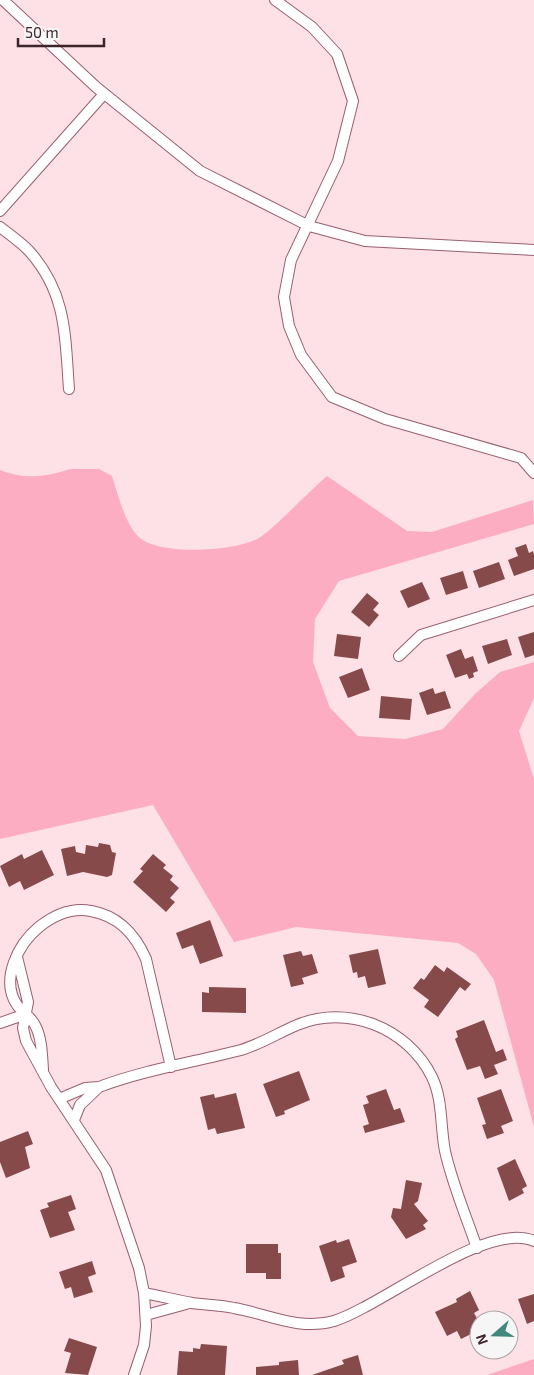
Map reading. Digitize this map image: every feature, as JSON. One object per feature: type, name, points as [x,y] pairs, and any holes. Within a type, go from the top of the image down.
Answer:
[{"type":"street","points":[[3,0],[104,94],[200,172],[309,226],[365,241],[534,250]]},
{"type":"street","points":[[275,0],[312,26],[337,54],[353,101],[338,160],[309,226],[291,260],[284,297],[289,326],[301,354],[332,397],[386,419],[521,458],[534,473]]},
{"type":"street","points":[[0,210],[104,94]]},
{"type":"street","points":[[0,227],[29,251],[49,278],[60,302],[66,341],[68,389]]},
{"type":"street","points":[[399,656],[421,635],[534,600]]},
{"type":"street","points":[[26,1014],[17,1005],[12,993],[11,973],[16,957],[33,932],[62,913],[87,910],[105,914],[122,923],[140,946],[146,958],[171,1067]]},
{"type":"street","points":[[0,1023],[26,1014]]},
{"type":"street","points":[[26,1014],[23,1028],[26,1042],[33,1057],[59,1098],[94,1149],[109,1178],[139,1268],[146,1315],[144,1345],[134,1375]]},
{"type":"street","points":[[59,1098],[85,1088],[99,1087],[251,1047],[297,1025],[324,1017],[351,1018],[376,1025],[393,1034],[419,1058],[431,1076],[440,1098],[445,1150],[477,1248]]},
{"type":"street","points":[[74,1120],[80,1105],[99,1087]]},
{"type":"street","points":[[144,1293],[192,1303],[234,1308],[285,1322],[313,1325],[348,1316],[431,1269],[477,1248],[512,1237],[531,1236]]},
{"type":"street","points":[[146,1315],[192,1303]]},
{"type":"shaded area","points":[[70,469],[99,469],[112,476],[126,517],[135,532],[140,538],[150,544],[165,548],[201,550],[237,546],[252,541],[262,536],[327,476],[407,531],[432,532],[533,500],[534,524],[339,581],[315,619],[313,662],[330,708],[358,736],[405,739],[443,729],[475,694],[500,672],[534,662],[534,698],[519,731],[534,779],[534,1127],[494,980],[476,954],[458,943],[296,927],[234,942],[153,805],[0,839],[0,470],[17,475],[35,476],[53,474]]},
{"type":"shaded area","points":[[534,1359],[534,1375],[487,1375]]},
{"type":"building","points":[[526,544],[529,553],[533,551],[534,569],[514,576],[508,560],[518,556],[515,548]]},
{"type":"building","points":[[499,562],[505,579],[479,588],[473,571]]},
{"type":"building","points":[[463,571],[468,588],[446,595],[440,578]]},
{"type":"building","points":[[422,582],[430,599],[408,608],[400,591]]},
{"type":"building","points":[[367,593],[379,603],[373,610],[379,615],[369,627],[351,612]]},
{"type":"building","points":[[534,632],[534,655],[525,658],[518,637]]},
{"type":"building","points":[[337,634],[361,637],[358,659],[334,656]]},
{"type":"building","points":[[507,639],[512,655],[488,664],[482,646]]},
{"type":"building","points":[[461,649],[465,659],[473,656],[478,671],[473,673],[474,677],[469,679],[467,674],[455,678],[446,655]]},
{"type":"building","points":[[362,668],[370,690],[348,698],[339,677]]},
{"type":"building","points":[[433,688],[435,694],[445,691],[451,708],[427,715],[419,693]]},
{"type":"building","points":[[381,696],[412,699],[410,720],[379,718]]},
{"type":"building","points":[[99,843],[110,845],[112,852],[116,853],[112,875],[107,877],[83,872],[67,876],[61,849],[75,846],[76,852],[85,854],[86,845],[98,847]]},
{"type":"building","points":[[42,850],[54,875],[24,890],[20,881],[9,887],[0,866],[22,854],[24,859]]},
{"type":"building","points":[[153,854],[166,865],[163,868],[173,876],[170,880],[179,888],[170,898],[175,902],[166,912],[133,882],[143,871],[140,869]]},
{"type":"building","points":[[210,920],[223,956],[200,964],[193,945],[182,949],[176,933]]},
{"type":"building","points":[[378,949],[386,984],[368,988],[365,976],[358,978],[357,972],[353,973],[349,955]]},
{"type":"building","points":[[301,951],[303,956],[312,954],[318,973],[302,978],[304,984],[291,987],[283,955]]},
{"type":"building","points":[[435,965],[444,972],[447,967],[471,984],[465,991],[460,987],[438,1017],[424,1007],[429,1000],[413,988],[421,978],[424,980]]},
{"type":"building","points":[[209,987],[246,988],[246,1013],[202,1012],[202,992],[209,993]]},
{"type":"building","points":[[484,1020],[496,1052],[503,1049],[507,1060],[494,1065],[498,1074],[485,1079],[480,1066],[467,1070],[455,1039],[458,1037],[456,1031]]},
{"type":"building","points":[[299,1071],[310,1100],[284,1111],[285,1114],[276,1117],[263,1084]]},
{"type":"building","points":[[386,1089],[394,1110],[400,1108],[405,1122],[365,1133],[363,1126],[369,1124],[363,1105],[369,1103],[366,1096]]},
{"type":"building","points":[[501,1089],[513,1121],[501,1126],[504,1133],[487,1139],[482,1125],[486,1124],[477,1098]]},
{"type":"building","points":[[236,1093],[245,1128],[217,1134],[215,1128],[208,1130],[200,1097],[214,1094],[215,1098]]},
{"type":"building","points":[[28,1131],[33,1144],[25,1147],[30,1168],[6,1178],[0,1162],[0,1142]]},
{"type":"building","points":[[515,1159],[527,1186],[522,1189],[524,1193],[509,1201],[497,1168]]},
{"type":"building","points":[[406,1180],[422,1183],[418,1201],[414,1204],[428,1221],[423,1225],[426,1229],[406,1239],[391,1217],[393,1208],[401,1209]]},
{"type":"building","points":[[71,1195],[76,1209],[68,1212],[75,1230],[50,1238],[40,1210],[49,1207],[47,1203]]},
{"type":"building","points":[[349,1239],[357,1262],[342,1267],[345,1277],[331,1282],[319,1246],[336,1240],[337,1243]]},
{"type":"building","points":[[246,1244],[278,1244],[278,1253],[281,1253],[281,1279],[266,1279],[266,1273],[246,1273]]},
{"type":"building","points":[[92,1261],[96,1274],[88,1277],[93,1292],[74,1298],[71,1287],[65,1289],[59,1272]]},
{"type":"building","points":[[470,1291],[479,1310],[469,1310],[469,1335],[461,1339],[457,1331],[447,1336],[435,1312],[457,1302],[456,1299]]},
{"type":"building","points":[[534,1294],[534,1321],[527,1324],[518,1299]]},
{"type":"building","points":[[69,1338],[97,1347],[88,1375],[65,1373],[71,1353],[64,1351]]},
{"type":"building","points":[[201,1344],[227,1346],[225,1375],[177,1375],[179,1351],[193,1352],[193,1348],[200,1349]]},
{"type":"building","points":[[358,1355],[363,1375],[312,1375],[344,1364],[342,1360]]},
{"type":"building","points":[[298,1360],[299,1375],[256,1375],[256,1367],[279,1365],[279,1362]]}]
